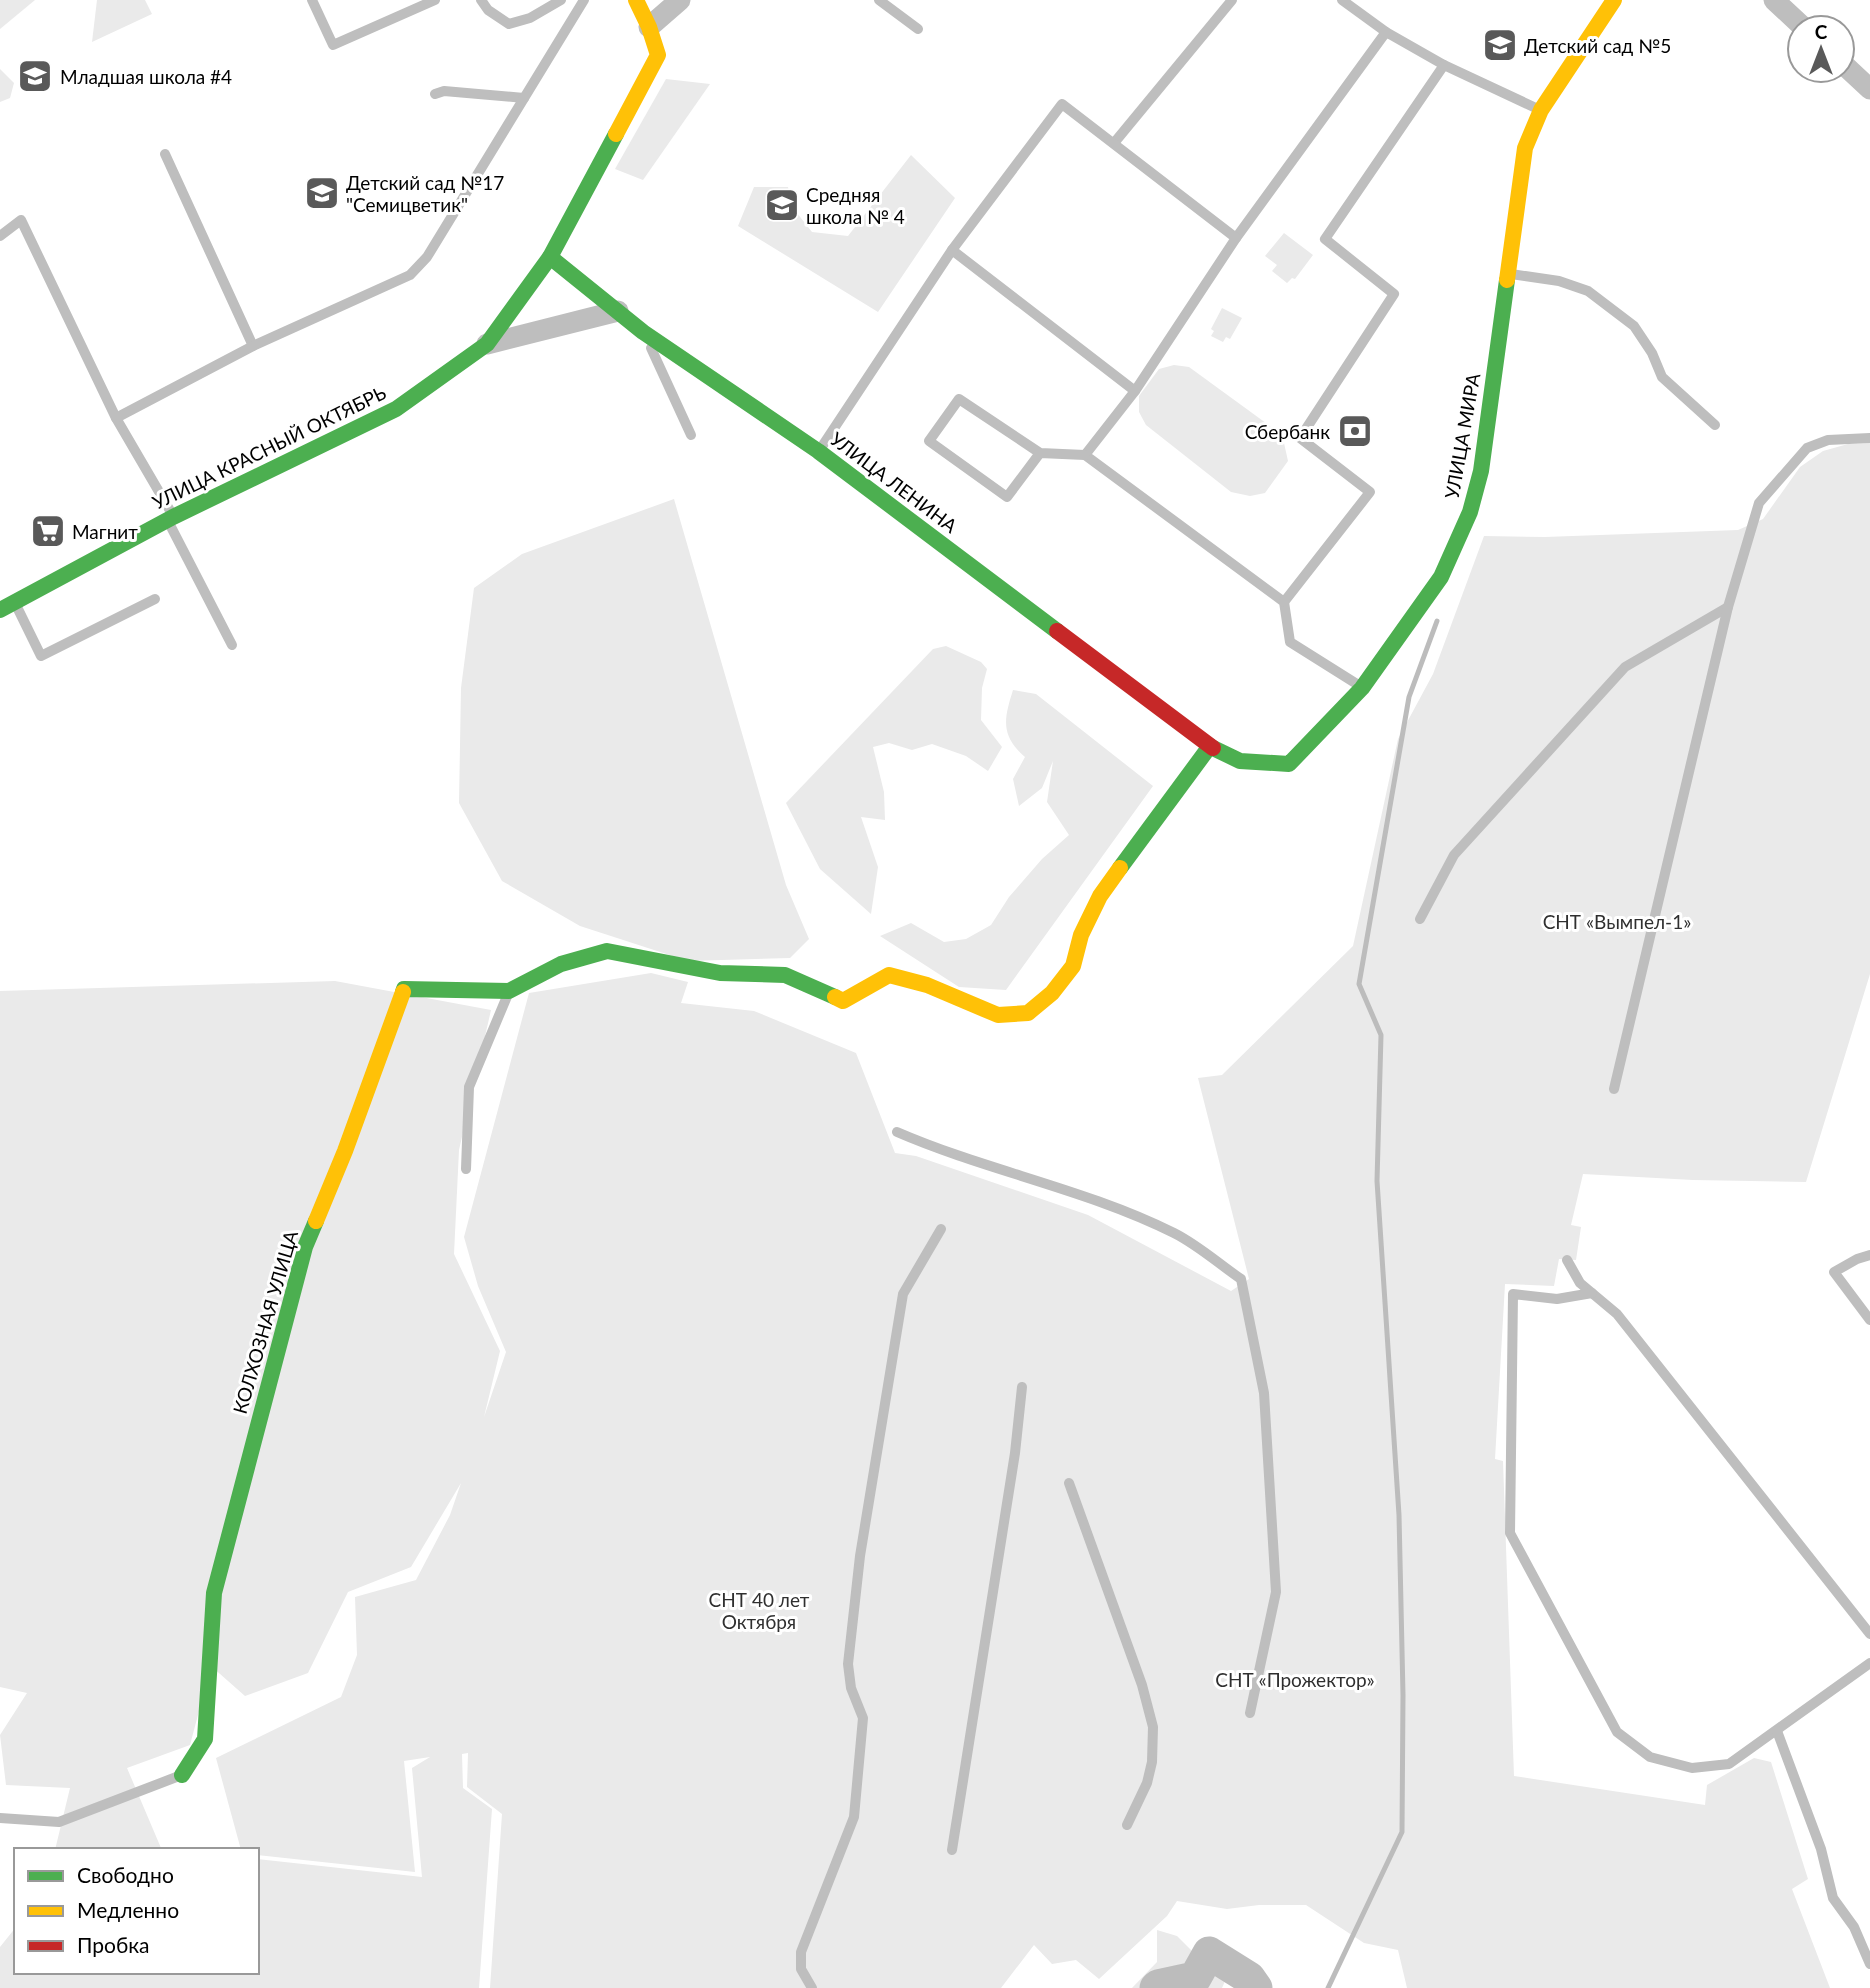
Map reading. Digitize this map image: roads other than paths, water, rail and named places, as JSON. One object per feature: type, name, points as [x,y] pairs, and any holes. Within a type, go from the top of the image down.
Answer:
[{"type":"street","name":"УЛИЦА КРАСНЫЙ ОКТЯБРЬ","points":[[0,610],[170,519],[396,409],[487,344],[550,257],[658,55],[636,0]]},
{"type":"street","points":[[649,27],[680,0]]},
{"type":"street","name":"УЛИЦА МИРА","points":[[1210,746],[1240,761],[1289,764],[1363,688],[1441,577],[1470,512],[1481,471],[1525,148],[1541,110],[1614,0]]},
{"type":"street","points":[[1774,0],[1789,14]]},
{"type":"street","points":[[1856,76],[1870,89]]},
{"type":"street","name":"УЛИЦА ЛЕНИНА","points":[[550,257],[643,332],[818,451],[1210,746]]},
{"type":"street","points":[[487,344],[618,311]]},
{"type":"street","points":[[509,991],[561,964],[607,951],[720,973],[785,975],[843,1001],[889,975],[927,985],[998,1015],[1028,1013],[1052,993],[1073,965],[1081,935],[1100,896],[1210,746]]},
{"type":"street","name":"КОЛХОЗНАЯ УЛИЦА","points":[[182,1775],[205,1739],[214,1594],[305,1247],[345,1151],[404,989],[509,991]]},
{"type":"lane","points":[[312,0],[333,45],[435,0]]},
{"type":"lane","points":[[481,0],[488,10],[509,24],[530,19],[561,0]]},
{"type":"lane","points":[[116,418],[253,346],[410,275],[427,257],[584,0]]},
{"type":"lane","points":[[879,0],[918,29]]},
{"type":"lane","points":[[1114,143],[1232,0]]},
{"type":"lane","points":[[1342,0],[1387,32],[1444,65],[1541,110]]},
{"type":"lane","points":[[1086,456],[1135,391],[1236,238],[1387,32]]},
{"type":"lane","points":[[1284,602],[1370,492],[1300,438],[1394,294],[1325,239],[1444,65]]},
{"type":"lane","points":[[435,94],[444,91],[524,98]]},
{"type":"lane","points":[[818,451],[952,250],[1062,104],[1236,238]]},
{"type":"lane","points":[[165,154],[253,346]]},
{"type":"lane","points":[[0,236],[21,220],[116,418],[170,519],[232,645]]},
{"type":"lane","points":[[952,250],[1135,391]]},
{"type":"lane","points":[[1508,273],[1559,281],[1588,291],[1634,326],[1652,353],[1662,377],[1715,425]]},
{"type":"lane","points":[[643,332],[691,435]]},
{"type":"lane","points":[[1040,453],[1007,498],[929,441],[959,399],[1040,453],[1086,456],[1284,602],[1290,642],[1363,688]]},
{"type":"lane","points":[[1614,1089],[1728,607],[1759,502],[1807,448],[1828,440],[1870,438]]},
{"type":"lane","points":[[15,602],[41,656],[155,599]]},
{"type":"lane","points":[[1420,919],[1454,855],[1625,667],[1728,607]]},
{"type":"lane","points":[[466,1169],[469,1087],[509,991]]},
{"type":"lane","points":[[897,1132],[937,1150],[1093,1199],[1176,1234],[1241,1279],[1264,1393],[1276,1592],[1250,1713]]},
{"type":"lane","points":[[812,1988],[801,1969],[801,1952],[855,1807],[863,1718],[851,1688],[848,1664],[860,1556],[903,1294],[941,1229]]},
{"type":"lane","points":[[1870,1255],[1833,1272],[1870,1320]]},
{"type":"lane","points":[[1567,1260],[1574,1275],[1617,1314],[1870,1634]]},
{"type":"lane","points":[[1592,1293],[1557,1299],[1513,1294],[1510,1533],[1617,1732],[1650,1757],[1692,1768],[1729,1764],[1870,1663]]},
{"type":"lane","points":[[952,1850],[1015,1453],[1022,1387]]},
{"type":"lane","points":[[1069,1483],[1142,1685],[1153,1727],[1152,1762],[1147,1783],[1127,1825]]},
{"type":"lane","points":[[1777,1731],[1821,1849],[1833,1898],[1854,1927],[1870,1964]]},
{"type":"lane","points":[[0,1818],[59,1822],[182,1775]]},
{"type":"waterway","points":[[1328,1988],[1402,1832],[1403,1695],[1399,1515],[1377,1181],[1381,1035],[1359,984],[1409,697],[1437,621]]},
{"type":"waterway","points":[[1156,1988],[1195,1978],[1209,1953],[1249,1978],[1256,1988]]},
{"type":"place","name":"Детский сад №5","points":[[1500,45]]},
{"type":"place","name":"Младшая школа #4","points":[[35,76]]},
{"type":"place","name":"Детский сад №17 \"Семицветик\"","points":[[322,193]]},
{"type":"place","name":"Средняя школа № 4","points":[[782,205]]},
{"type":"place","name":"Сбербанк","points":[[1355,431]]},
{"type":"place","name":"Магнит","points":[[48,531]]},
{"type":"park label","name":"СНТ «Вымпел-1»","points":[[1617,921]]},
{"type":"park label","name":"СНТ 40 лет Октября","points":[[759,1610]]},
{"type":"park label","name":"СНТ «Прожектор»","points":[[1295,1679]]}]
